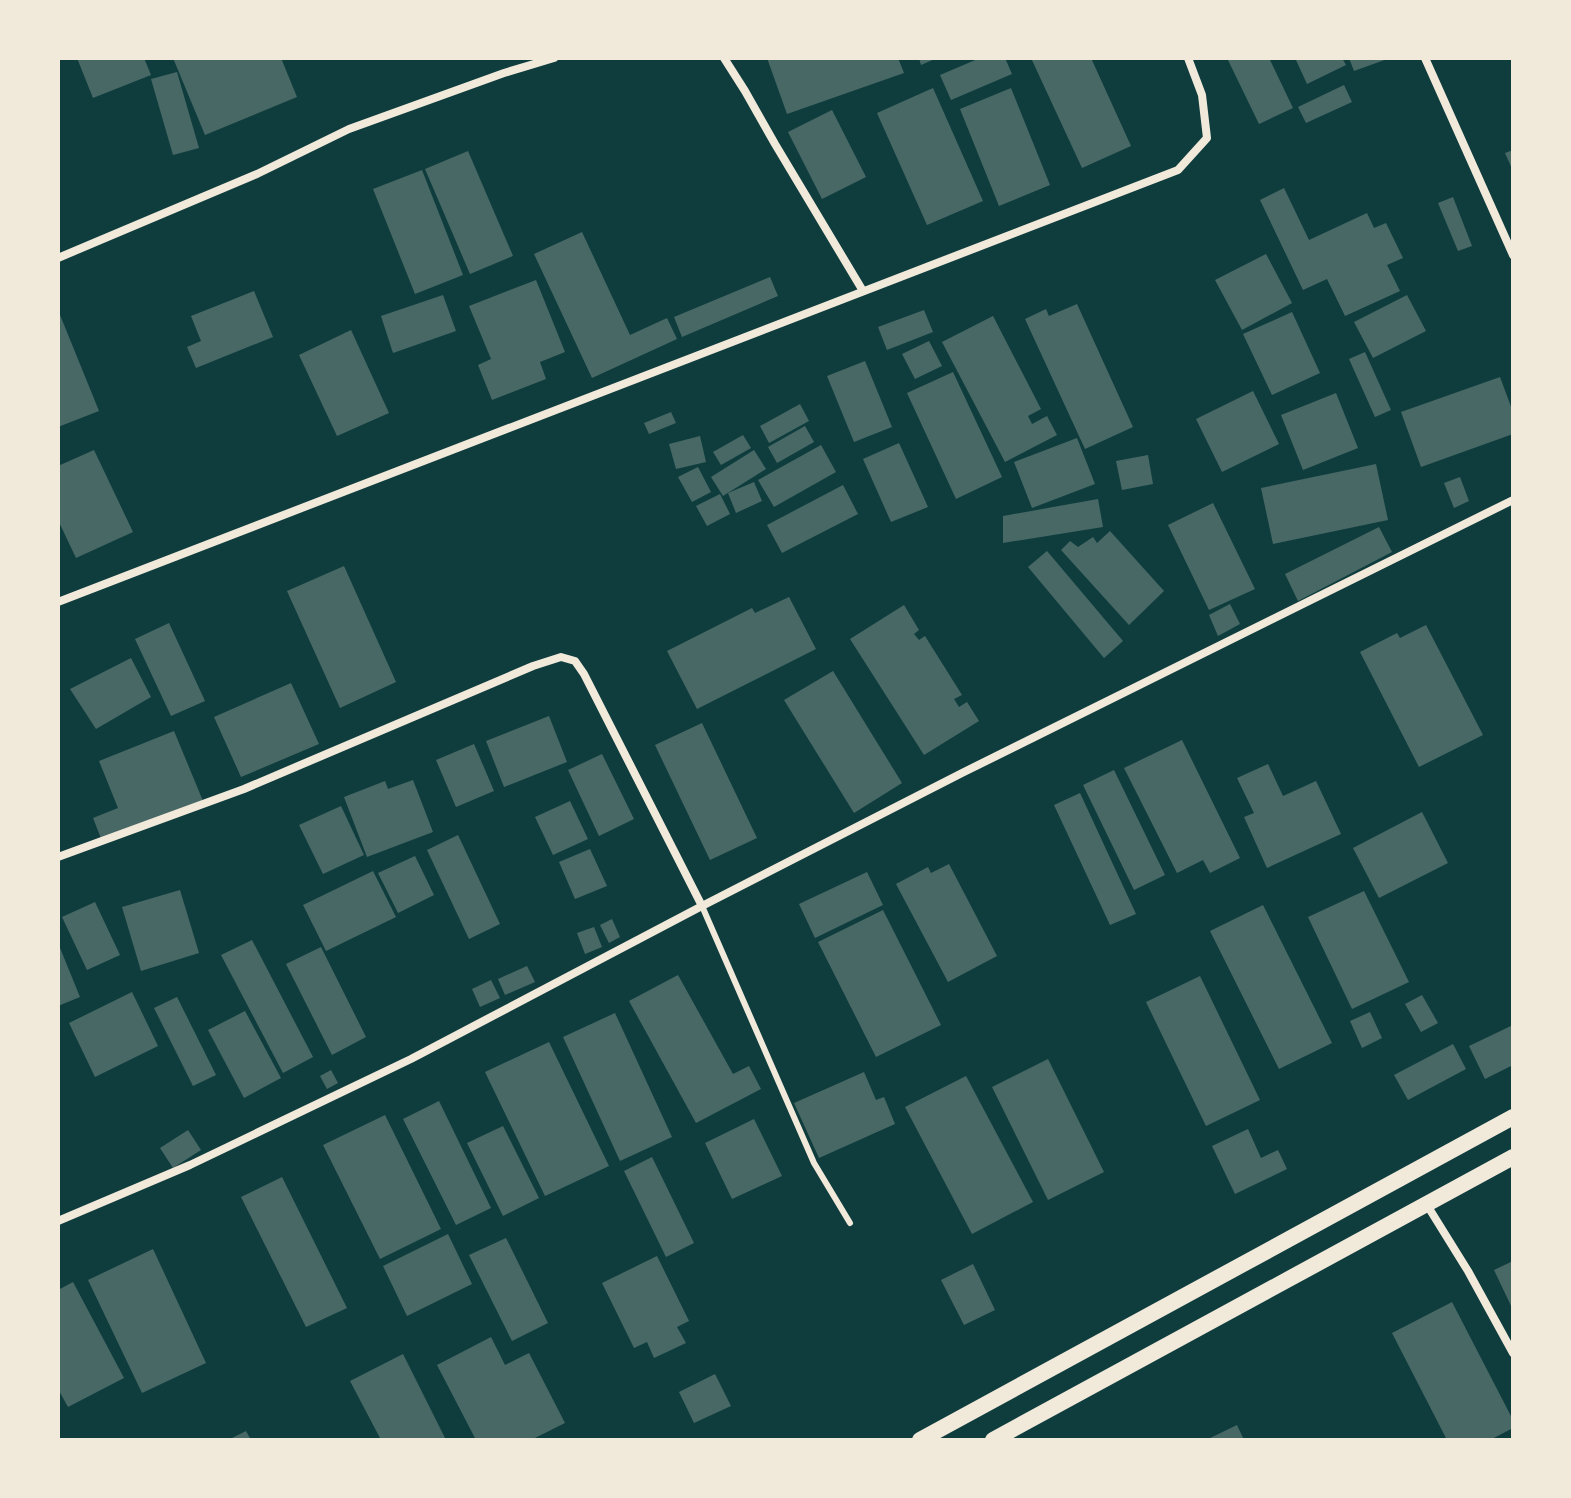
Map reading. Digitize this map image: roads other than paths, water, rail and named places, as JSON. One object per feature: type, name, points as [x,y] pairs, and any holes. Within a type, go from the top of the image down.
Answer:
[{"type":"main road","points":[[920,1440],[1513,1117]]},
{"type":"main road","points":[[993,1440],[1513,1157]]},
{"type":"street","points":[[58,258],[257,174],[349,129],[554,58]]},
{"type":"street","points":[[724,58],[863,291]]},
{"type":"street","points":[[58,602],[1178,170],[1207,138],[1202,95],[1188,58]]},
{"type":"street","points":[[1425,58],[1513,255]]},
{"type":"street","points":[[58,1221],[190,1165],[411,1059],[962,773],[1513,500]]},
{"type":"street","points":[[58,857],[244,789],[533,666],[561,657],[575,661],[584,674],[702,906]]},
{"type":"street","points":[[1427,1205],[1513,1353]]},
{"type":"lane","points":[[702,906],[814,1163],[850,1223]]}]
